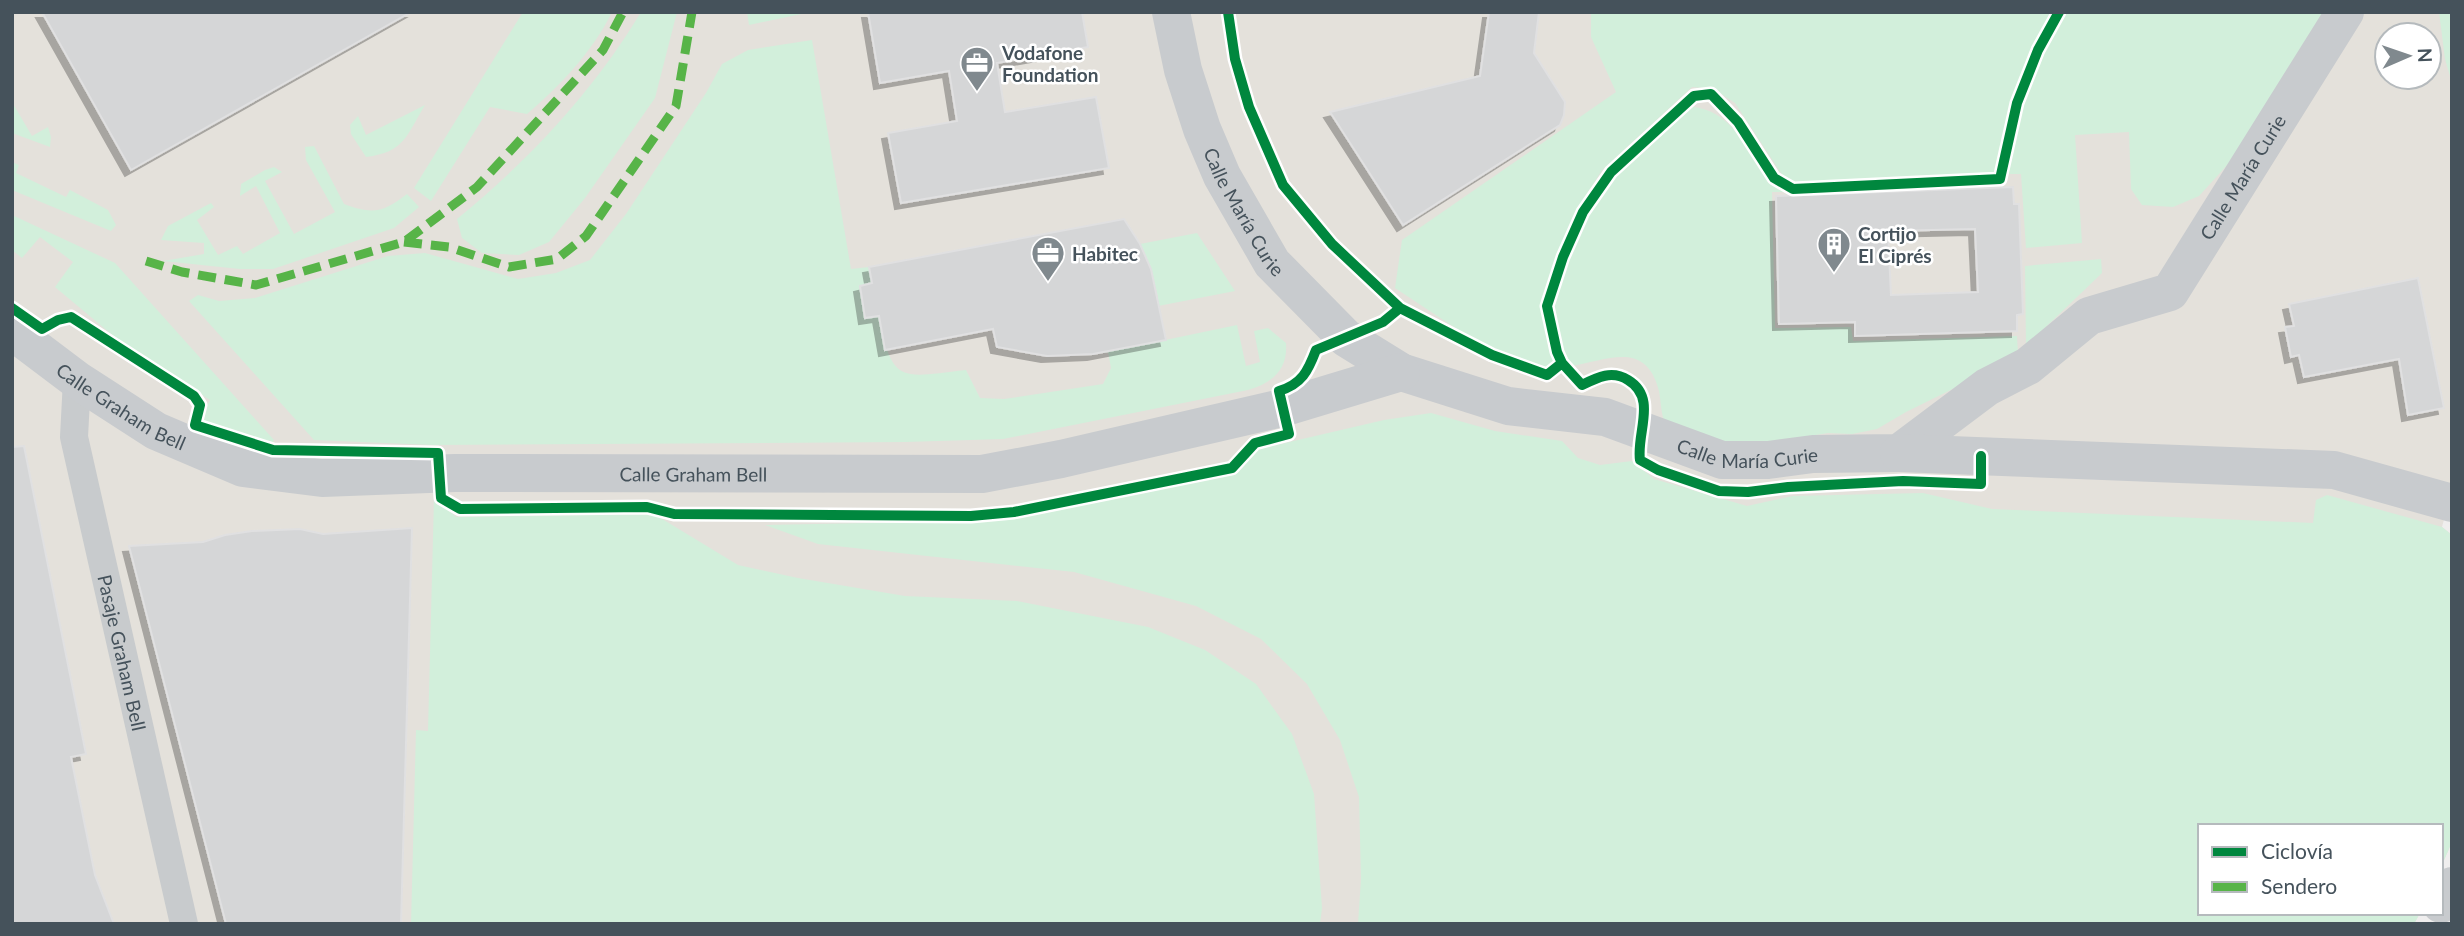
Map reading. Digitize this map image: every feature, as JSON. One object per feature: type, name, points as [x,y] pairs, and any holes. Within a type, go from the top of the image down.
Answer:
[{"type":"street","name":"Calle María Curie","points":[[1171,12],[1183,69],[1202,129],[1222,176],[1272,263],[1346,338],[1401,372],[1508,406],[1605,417],[1722,460],[1768,460],[1813,454],[1899,453],[1987,387],[2028,366],[2090,316],[2170,292],[2345,12]]},
{"type":"street","name":"Calle Graham Bell","points":[[12,331],[77,380],[156,431],[243,468],[322,478],[455,473],[982,474],[1061,459],[1282,408],[1401,372]]},
{"type":"street","name":"Pasaje Graham Bell","points":[[77,380],[74,437],[184,924]]},
{"type":"street","points":[[1899,453],[2334,470],[2452,503]]},
{"type":"shaded area","points":[[12,12],[2452,12],[2452,490],[2442,527],[2452,535],[2452,842],[2443,862],[2443,824],[2198,824],[2198,915],[2419,915],[2414,924],[12,924]]},
{"type":"green space","points":[[523,12],[612,12],[575,67],[527,114],[490,107],[431,201],[414,188]]},
{"type":"green space","points":[[641,12],[677,12],[655,98],[585,198],[549,242],[519,255],[482,253],[462,238],[457,219],[509,173],[558,123],[602,70]]},
{"type":"green space","points":[[747,12],[811,12],[749,25]]},
{"type":"green space","points":[[1591,12],[2053,12],[2025,66],[1996,174],[1799,184],[1783,176],[1735,103],[1714,89],[1692,87],[1602,170],[1576,211],[1546,288],[1542,310],[1556,364],[1544,371],[1466,335],[1395,288],[1402,240],[1616,92],[1591,37]]},
{"type":"green space","points":[[2062,12],[2318,12],[2325,16],[2229,163],[2199,196],[2173,207],[2142,205],[2131,189],[2129,132],[2075,135],[2082,243],[2026,248],[2021,174],[2008,174],[2024,100],[2042,50]]},
{"type":"green space","points":[[2439,12],[2452,12],[2452,83],[2445,59],[2443,21],[2440,21]]},
{"type":"green space","points":[[812,40],[851,269],[869,267],[872,283],[859,286],[865,318],[879,316],[889,355],[895,366],[903,372],[927,374],[966,370],[980,398],[1004,399],[1103,384],[1111,368],[1108,352],[1104,353],[1103,345],[1125,341],[1127,348],[1237,325],[1246,366],[1260,362],[1254,331],[1268,328],[1286,343],[1284,361],[1277,374],[1264,384],[1248,390],[1003,439],[433,445],[314,440],[189,301],[198,295],[219,301],[255,298],[388,256],[425,253],[518,279],[556,273],[590,260],[626,214],[706,93],[722,64],[748,50]]},
{"type":"green space","points":[[12,102],[32,136],[48,127],[50,147],[12,133]]},
{"type":"green space","points":[[425,105],[403,141],[397,147],[379,155],[366,157],[351,134],[350,125],[358,116],[366,135]]},
{"type":"green space","points":[[1693,107],[1722,118],[1786,192],[1772,192],[1775,328],[1851,327],[1853,341],[2017,336],[2018,354],[1877,429],[1852,434],[1828,433],[1747,446],[1717,443],[1665,424],[1653,375],[1645,365],[1635,359],[1612,358],[1572,366],[1563,351],[1552,311],[1554,292],[1580,230],[1596,201],[1617,173],[1681,114]]},
{"type":"green space","points":[[314,146],[344,204],[363,210],[378,210],[392,205],[407,194],[419,207],[394,228],[273,269],[240,269],[163,261],[204,254],[204,243],[161,240],[168,226],[211,203],[214,207],[197,220],[218,255],[237,246],[243,254],[280,233],[256,186],[240,196],[241,184],[274,167],[282,172],[265,181],[294,234],[335,212],[306,160],[305,147]]},
{"type":"green space","points":[[12,162],[19,165],[16,173],[66,197],[70,190],[108,210],[116,225],[111,231],[12,190]]},
{"type":"green space","points":[[12,215],[115,263],[274,440],[272,444],[266,446],[200,420],[210,400],[122,343],[55,287],[73,262],[40,237],[22,258],[12,250]]},
{"type":"green space","points":[[1197,233],[1235,291],[1153,307],[1151,298],[1158,297],[1140,244]]},
{"type":"green space","points":[[2101,259],[2102,273],[2026,346],[2025,266]]},
{"type":"green space","points":[[1431,413],[1495,431],[1562,441],[1578,458],[1600,465],[1632,461],[1654,479],[1747,506],[1793,496],[1923,493],[1992,509],[2313,523],[2316,500],[2327,495],[2442,527],[2452,535],[2452,842],[2443,862],[2443,824],[2198,824],[2198,915],[2419,915],[2414,924],[1358,924],[1361,879],[1359,797],[1340,740],[1307,684],[1261,639],[1196,606],[1074,572],[818,544],[765,525],[972,521],[1016,516],[1233,472],[1255,450],[1384,420]]},
{"type":"green space","points":[[434,498],[456,517],[654,514],[738,565],[905,596],[1017,601],[1148,627],[1205,650],[1256,684],[1292,734],[1314,794],[1322,908],[1320,924],[411,924],[416,730],[428,731]]},
{"type":"building","points":[[42,12],[411,12],[131,170]]},
{"type":"building","points":[[868,12],[1082,12],[1088,47],[997,63],[1005,112],[1096,97],[1109,168],[901,203],[888,133],[957,121],[949,71],[880,83]]},
{"type":"building","points":[[1489,12],[1539,12],[1534,53],[1565,102],[1560,125],[1403,225],[1330,112],[1480,76]]},
{"type":"building","name":"Cortijo El Ciprés","points":[[2013,187],[2014,204],[2019,204],[2023,314],[2017,315],[2017,331],[1855,336],[1855,322],[1779,324],[1776,196]],"holes":[[[1975,229],[1978,292],[1891,295],[1888,231]]]},
{"type":"building","points":[[1124,219],[1140,244],[1151,269],[1166,340],[1093,354],[1047,356],[997,347],[993,329],[885,350],[879,316],[865,318],[860,286],[872,283],[869,267]]},
{"type":"building","points":[[2418,278],[2444,408],[2408,415],[2399,359],[2304,377],[2299,355],[2291,357],[2285,327],[2294,326],[2289,304]]},
{"type":"building","points":[[24,446],[86,754],[71,757],[95,875],[114,924],[12,924],[12,447]]},
{"type":"building","points":[[412,528],[401,924],[226,924],[129,546],[203,542],[252,531],[300,529],[323,534]]},
{"type":"marked path","points":[[146,261],[182,272],[256,285],[404,242],[477,187],[603,50],[623,12]]},
{"type":"marked path","points":[[404,242],[449,247],[509,267],[557,259],[586,236],[676,106],[692,12]]},
{"type":"cycle path","points":[[1228,12],[1235,59],[1249,107],[1283,185],[1332,244],[1400,308],[1492,355],[1547,375],[1562,363],[1547,306],[1563,257],[1583,212],[1611,172],[1694,96],[1711,94],[1738,122],[1774,178],[1793,189],[2000,179],[2017,103],[2038,50],[2059,12]]},
{"type":"cycle path","points":[[12,308],[42,329],[58,320],[71,317],[194,396],[200,405],[195,425],[273,450],[438,453],[441,498],[460,509],[647,507],[674,514],[971,516],[1014,512],[1232,468],[1255,443],[1289,434],[1279,391],[1293,385],[1303,376],[1316,350],[1383,322],[1400,308]]},
{"type":"cycle path","points":[[1562,363],[1582,385],[1599,377],[1616,375],[1637,387],[1644,406],[1640,460],[1658,470],[1719,491],[1748,492],[1788,487],[1903,481],[1981,484],[1981,456]]},
{"type":"place","name":"Vodafone Foundation","points":[[977,93]]},
{"type":"place","name":"Cortijo El Ciprés","points":[[1834,274]]},
{"type":"place","name":"Habitec","points":[[1048,283]]}]
